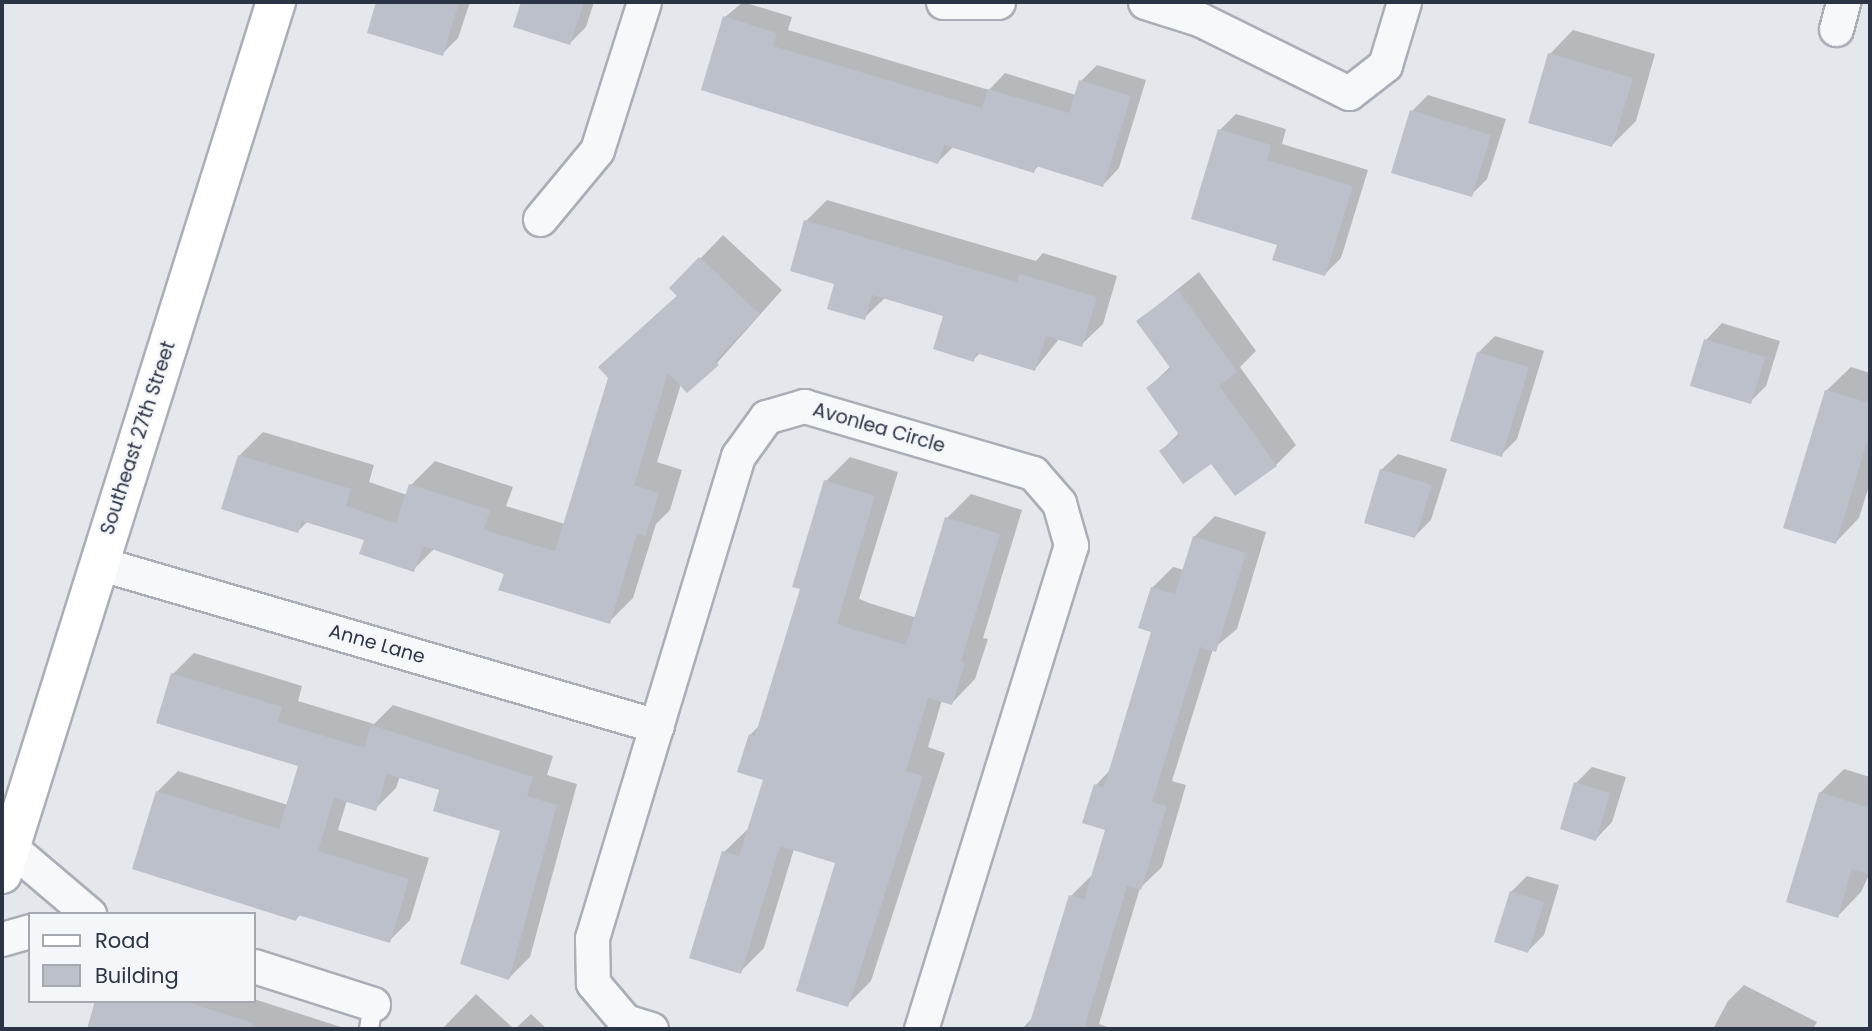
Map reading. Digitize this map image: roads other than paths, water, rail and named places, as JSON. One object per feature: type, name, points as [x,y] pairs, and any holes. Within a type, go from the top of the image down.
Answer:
[{"type":"main road","name":"Southeast 27th Street","points":[[6,861],[276,2]]},
{"type":"street","points":[[540,219],[597,150],[644,2]]},
{"type":"street","points":[[943,2],[998,2]]},
{"type":"street","points":[[1146,2],[1199,19],[1349,93],[1385,65],[1404,2]]},
{"type":"street","name":"Avonlea Circle","points":[[651,1029],[625,1021],[593,983],[592,938],[738,456],[766,417],[804,406],[1032,473],[1059,503],[1071,545],[921,1029]]},
{"type":"street","name":"Anne Lane","points":[[98,564],[657,726]]},
{"type":"street","points":[[6,861],[86,912]]},
{"type":"street","points":[[2,939],[28,932]]},
{"type":"street","points":[[256,967],[371,1017]]}]
